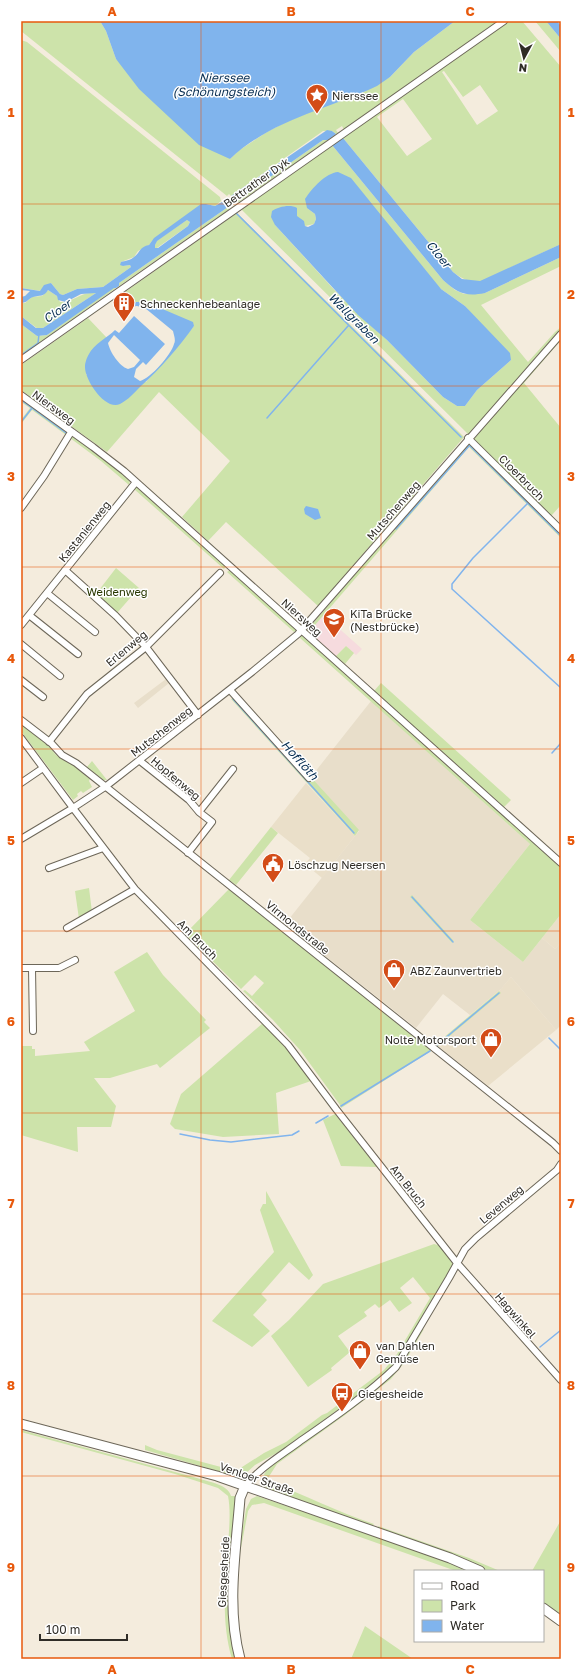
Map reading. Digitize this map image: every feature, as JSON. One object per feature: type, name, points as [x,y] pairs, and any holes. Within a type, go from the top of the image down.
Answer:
[{"type":"main road","name":"Venloer Straße","points":[[21,1424],[217,1476],[443,1556],[478,1570]]},
{"type":"main road","name":"Giesgesheide","points":[[240,1659],[233,1626],[232,1604],[240,1498],[245,1486]]},
{"type":"main road","points":[[544,1609],[561,1620]]},
{"type":"street","name":"Bettrather Dyk","points":[[21,360],[504,21]]},
{"type":"street","name":"Mutschenweg","points":[[21,839],[73,808],[140,761],[230,690],[302,630],[468,438],[561,334]]},
{"type":"street","name":"Niersweg","points":[[21,396],[108,459],[136,482],[561,863]]},
{"type":"street","points":[[21,508],[44,476],[71,432]]},
{"type":"street","name":"Cloerbruch","points":[[468,438],[561,530]]},
{"type":"street","name":"Kastanienweg","points":[[21,625],[136,482]]},
{"type":"street","points":[[65,570],[116,616],[146,647],[198,715]]},
{"type":"street","name":"Erlenweg","points":[[49,742],[93,689],[146,647],[220,573]]},
{"type":"street","points":[[46,593],[95,632]]},
{"type":"street","points":[[29,615],[78,654]]},
{"type":"street","points":[[21,644],[60,676]]},
{"type":"street","points":[[21,680],[42,697]]},
{"type":"street","points":[[230,690],[309,778]]},
{"type":"street","name":"Virmondstraße","points":[[21,720],[49,742],[60,754],[76,763],[554,1143],[561,1151]]},
{"type":"street","name":"Am Bruch","points":[[21,738],[135,889],[288,1045],[336,1109],[458,1263]]},
{"type":"street","name":"Hopfenweg","points":[[140,761],[190,800],[199,812],[212,822],[188,853]]},
{"type":"street","points":[[21,783],[43,768]]},
{"type":"street","name":"Hopfenweg","points":[[199,812],[233,769]]},
{"type":"street","points":[[50,868],[103,848]]},
{"type":"street","points":[[67,928],[135,889]]},
{"type":"street","points":[[21,968],[59,968],[75,960]]},
{"type":"street","points":[[32,968],[33,1031]]},
{"type":"street","name":"Levenweg","points":[[458,1263],[465,1249],[476,1238],[557,1170],[561,1164]]},
{"type":"street","points":[[245,1486],[264,1466],[348,1406],[385,1378],[396,1367],[458,1263]]},
{"type":"street","name":"Hagwinkel","points":[[458,1263],[561,1380]]},
{"type":"shaded area","name":"KiTa Brücke (Nestbrücke)","points":[[324,615],[362,649],[356,655],[346,646],[336,656],[309,632]]},
{"type":"shaded area","points":[[166,679],[169,683],[138,708],[134,703]]},
{"type":"shaded area","points":[[371,701],[530,844],[470,920],[523,962],[542,938],[555,949],[561,942],[561,1025],[556,1030],[511,977],[501,989],[470,1015],[443,994],[416,1028],[285,924],[359,831],[311,777]],"holes":[[[412,896],[454,941],[452,943],[411,898]]]},
{"type":"shaded area","points":[[306,783],[355,836],[322,878],[305,864],[310,858],[271,827]]},
{"type":"shaded area","points":[[561,914],[561,942],[555,949],[542,938]]},
{"type":"shaded area","points":[[511,977],[556,1030],[488,1086],[438,1046],[500,993],[499,991]]},
{"type":"green space","points":[[21,21],[100,21],[106,31],[116,59],[230,159],[238,151],[267,132],[286,122],[319,108],[360,94],[390,77],[414,52],[455,21],[501,21],[344,130],[342,126],[336,130],[338,133],[336,134],[332,131],[323,131],[231,196],[229,194],[227,196],[21,31]]},
{"type":"green space","points":[[508,21],[522,21],[561,67],[561,244],[480,282],[469,281],[463,278],[453,272],[343,138],[346,134]],"holes":[[[444,71],[463,97],[480,85],[498,111],[477,125],[442,72]],[[403,99],[432,139],[407,156],[377,117]]]},
{"type":"green space","points":[[535,21],[546,21],[561,39],[561,52]]},
{"type":"green space","points":[[21,40],[27,42],[220,197],[221,201],[215,206],[206,204],[152,241],[149,245],[138,251],[134,257],[121,262],[123,266],[130,265],[131,267],[103,287],[77,289],[63,295],[60,294],[51,283],[41,291],[21,288]]},
{"type":"green space","points":[[323,140],[328,140],[239,202],[237,200]]},
{"type":"green space","points":[[332,145],[443,280],[455,290],[464,294],[485,293],[561,257],[561,266],[481,305],[528,362],[561,327],[561,332],[469,435],[242,210],[243,207]],"holes":[[[297,208],[297,217],[305,226],[314,224],[316,219],[315,214],[307,208],[441,289],[465,306],[511,360],[477,390],[465,406],[457,406],[443,397],[387,340],[339,295],[275,225]]]},
{"type":"green space","points":[[228,207],[230,209],[119,286],[119,283]]},
{"type":"green space","points":[[236,212],[464,437],[318,606],[226,522],[208,541],[182,517],[230,461],[159,392],[107,452],[21,390],[21,365],[88,318],[107,338],[86,375],[146,382],[194,326],[136,302],[128,307],[118,297],[234,215]]},
{"type":"green space","points":[[187,220],[190,222],[188,226],[155,248],[156,241]]},
{"type":"green space","points":[[114,287],[116,288],[21,356],[21,324],[37,336],[47,335]]},
{"type":"green space","points":[[48,290],[57,296],[60,302],[69,301],[81,295],[96,293],[43,328],[38,329],[21,316],[21,303],[25,303],[32,297],[42,296]]},
{"type":"green space","points":[[561,335],[561,340],[524,383],[561,428],[561,505],[551,516],[471,437]]},
{"type":"green space","points":[[21,398],[68,432],[66,435],[32,410],[21,424],[21,420],[30,408],[21,402]]},
{"type":"green space","points":[[73,436],[104,458],[130,481],[129,485],[101,461],[70,438]]},
{"type":"green space","points":[[469,442],[561,533],[561,538],[469,447],[309,632],[307,630]]},
{"type":"green space","points":[[137,487],[226,566],[224,569],[134,489]]},
{"type":"green space","name":"Weidenweg","points":[[116,568],[139,588],[117,613],[96,594]]},
{"type":"green space","points":[[230,570],[297,630],[294,632],[227,572]]},
{"type":"green space","points":[[302,635],[561,867],[561,914],[523,962],[470,920],[530,844],[300,638]]},
{"type":"green space","points":[[346,646],[354,653],[345,664],[336,656]]},
{"type":"green space","points":[[381,683],[511,800],[504,807],[374,691]]},
{"type":"green space","points":[[234,697],[311,777],[359,830],[355,836],[231,699]]},
{"type":"green space","points":[[21,724],[50,747],[61,759],[69,762],[90,779],[89,781],[92,787],[83,793],[81,791],[73,800],[21,731]]},
{"type":"green space","points":[[92,761],[107,780],[103,780],[87,767]]},
{"type":"green space","points":[[271,827],[278,833],[236,885],[229,880]]},
{"type":"green space","points":[[89,888],[92,912],[79,919],[75,891]]},
{"type":"green space","points":[[229,889],[431,1051],[341,1108],[300,1050],[273,1020],[243,991],[245,990],[252,996],[264,983],[255,975],[241,989],[185,934]]},
{"type":"green space","points":[[412,895],[454,941],[452,943],[410,897]]},
{"type":"green space","points":[[147,952],[163,975],[206,1020],[204,1022],[210,1028],[160,1068],[157,1064],[110,1078],[94,1078],[116,1106],[111,1127],[77,1127],[78,1152],[21,1135],[21,1046],[32,1046],[32,1049],[35,1049],[35,1056],[90,1051],[84,1042],[135,1011],[114,972]]},
{"type":"green space","points":[[499,991],[501,993],[438,1046],[436,1044]]},
{"type":"green space","points":[[263,1023],[293,1056],[311,1081],[276,1093],[279,1134],[223,1137],[175,1129],[170,1124],[181,1094]]},
{"type":"green space","points":[[335,1114],[377,1167],[341,1166],[323,1120]]},
{"type":"green space","points":[[266,1191],[313,1275],[309,1280],[289,1262],[261,1294],[267,1300],[253,1315],[270,1331],[252,1347],[212,1321],[274,1252],[260,1210],[263,1204],[266,1204]]},
{"type":"green space","points":[[434,1244],[441,1247],[446,1252],[451,1259],[453,1266],[395,1364],[386,1374],[364,1391],[284,1449],[255,1465],[245,1474],[235,1476],[145,1450],[145,1445],[157,1450],[221,1467],[239,1469],[264,1453],[286,1442],[322,1415],[327,1413],[384,1370],[397,1354],[430,1298],[413,1277],[400,1288],[412,1303],[399,1312],[390,1300],[379,1308],[375,1304],[364,1312],[367,1316],[338,1336],[350,1352],[331,1368],[332,1370],[308,1387],[271,1336],[289,1320],[323,1284]]},
{"type":"green space","points":[[424,1329],[404,1363],[391,1379],[345,1415],[277,1464],[268,1478],[269,1481],[334,1509],[374,1524],[371,1527],[267,1488],[264,1485],[262,1478],[269,1466],[353,1406],[394,1374],[400,1367],[421,1331]]},
{"type":"green space","points":[[21,1430],[212,1482],[222,1486],[231,1496],[235,1496],[234,1539],[237,1659],[232,1659],[226,1631],[225,1617],[225,1589],[230,1521],[228,1496],[218,1488],[175,1474],[21,1432]]},
{"type":"green space","points":[[257,1496],[430,1555],[468,1570],[453,1570],[264,1503],[252,1505],[248,1511],[240,1553],[237,1585],[237,1620],[235,1614],[239,1551],[246,1509],[251,1499]]},
{"type":"green space","points":[[561,1520],[561,1608],[559,1611],[561,1612],[561,1617],[544,1605],[544,1570],[533,1570]]},
{"type":"green space","points":[[378,1526],[469,1558],[498,1570],[486,1570],[463,1559],[379,1529]]},
{"type":"green space","points":[[365,1626],[413,1659],[351,1659]]},
{"type":"water","name":"Nierssee (Schönungsteich)","points":[[100,21],[455,21],[414,52],[390,77],[377,86],[300,116],[263,134],[230,159],[199,145],[139,89],[116,59],[106,31]]},
{"type":"water","points":[[546,21],[557,21],[561,26],[561,39]]},
{"type":"water","points":[[327,130],[336,134],[328,140],[323,140],[237,200],[231,196]]},
{"type":"water","points":[[343,138],[453,272],[462,279],[480,281],[561,244],[561,257],[485,293],[467,294],[458,291],[443,280],[332,145]]},
{"type":"water","points":[[338,172],[351,178],[441,289],[465,306],[510,353],[511,360],[477,390],[465,406],[457,406],[443,397],[387,340],[358,315],[275,225],[271,217],[272,211],[277,208],[288,206],[297,208],[297,216],[304,221],[305,226],[308,227],[314,224],[316,219],[315,214],[307,208],[305,199],[311,190],[324,178]]},
{"type":"water","points":[[222,202],[228,207],[119,283],[119,286],[47,335],[37,336],[21,324],[21,316],[36,328],[43,328],[96,293],[81,294],[66,302],[58,300],[57,296],[48,290],[43,295],[33,297],[21,303],[21,297],[25,296],[30,291],[21,290],[21,288],[40,291],[44,285],[51,283],[60,294],[63,295],[77,289],[103,287],[131,267],[130,265],[120,265],[121,262],[133,258],[141,249],[149,245],[154,238],[201,204],[215,206]],"holes":[[[187,220],[190,222],[188,226],[158,248],[155,248],[157,241]]]},
{"type":"water","points":[[136,302],[146,302],[193,322],[194,326],[169,358],[131,396],[120,404],[114,405],[108,403],[96,392],[88,378],[85,363],[88,355],[94,347],[115,330],[119,333],[134,316],[165,344],[146,365],[143,362],[136,369],[134,377],[140,381],[150,376],[160,366],[172,349],[175,341],[173,331],[145,308],[137,306],[128,307]],"holes":[[[114,335],[140,360],[134,367],[128,369],[121,365],[115,358],[108,343]]]},
{"type":"water","points":[[306,506],[318,509],[321,518],[315,520],[305,514],[304,509]]},
{"type":"waterway","name":"Wallgraben","points":[[235,212],[461,437]]},
{"type":"waterway","points":[[267,418],[348,326]]},
{"type":"waterway","points":[[21,355],[38,343],[39,334]]},
{"type":"waterway","points":[[21,400],[32,408],[21,422]]},
{"type":"waterway","points":[[32,408],[66,433]]},
{"type":"waterway","name":"Wallgraben","points":[[467,443],[561,536]]},
{"type":"waterway","points":[[396,529],[469,446]]},
{"type":"waterway","points":[[528,503],[473,558],[452,584],[452,589],[561,688]]},
{"type":"waterway","name":"Hofflöth","points":[[233,699],[354,833]]},
{"type":"waterway","points":[[552,753],[561,743]]},
{"type":"waterway","name":"Hofflöth","points":[[412,897],[453,942]]},
{"type":"waterway","points":[[437,1045],[499,993]]},
{"type":"waterway","name":"Hofflöth","points":[[549,1038],[561,1050]]},
{"type":"waterway","points":[[341,1106],[430,1051]]},
{"type":"waterway","points":[[316,1123],[328,1116]]},
{"type":"waterway","points":[[180,1134],[210,1140],[231,1142],[292,1135],[299,1131]]},
{"type":"waterway","points":[[540,1347],[561,1330]]},
{"type":"place","name":"Nierssee","points":[[317,114]]},
{"type":"place","name":"Schneckenhebeanlage","points":[[124,322]]},
{"type":"place","name":"KiTa Brücke (Nestbrücke)","points":[[334,638]]},
{"type":"place","name":"Löschzug Neersen","points":[[273,884]]},
{"type":"place","name":"ABZ Zaunvertrieb","points":[[394,990]]},
{"type":"place","name":"Nolte Motorsport","points":[[491,1058]]},
{"type":"place","name":"van Dahlen Gemüse","points":[[360,1370]]},
{"type":"place","name":"Giegesheide","points":[[342,1412]]},
{"type":"water label","name":"Cloer","points":[[439,254]]},
{"type":"water label","name":"Cloer","points":[[57,311]]}]
